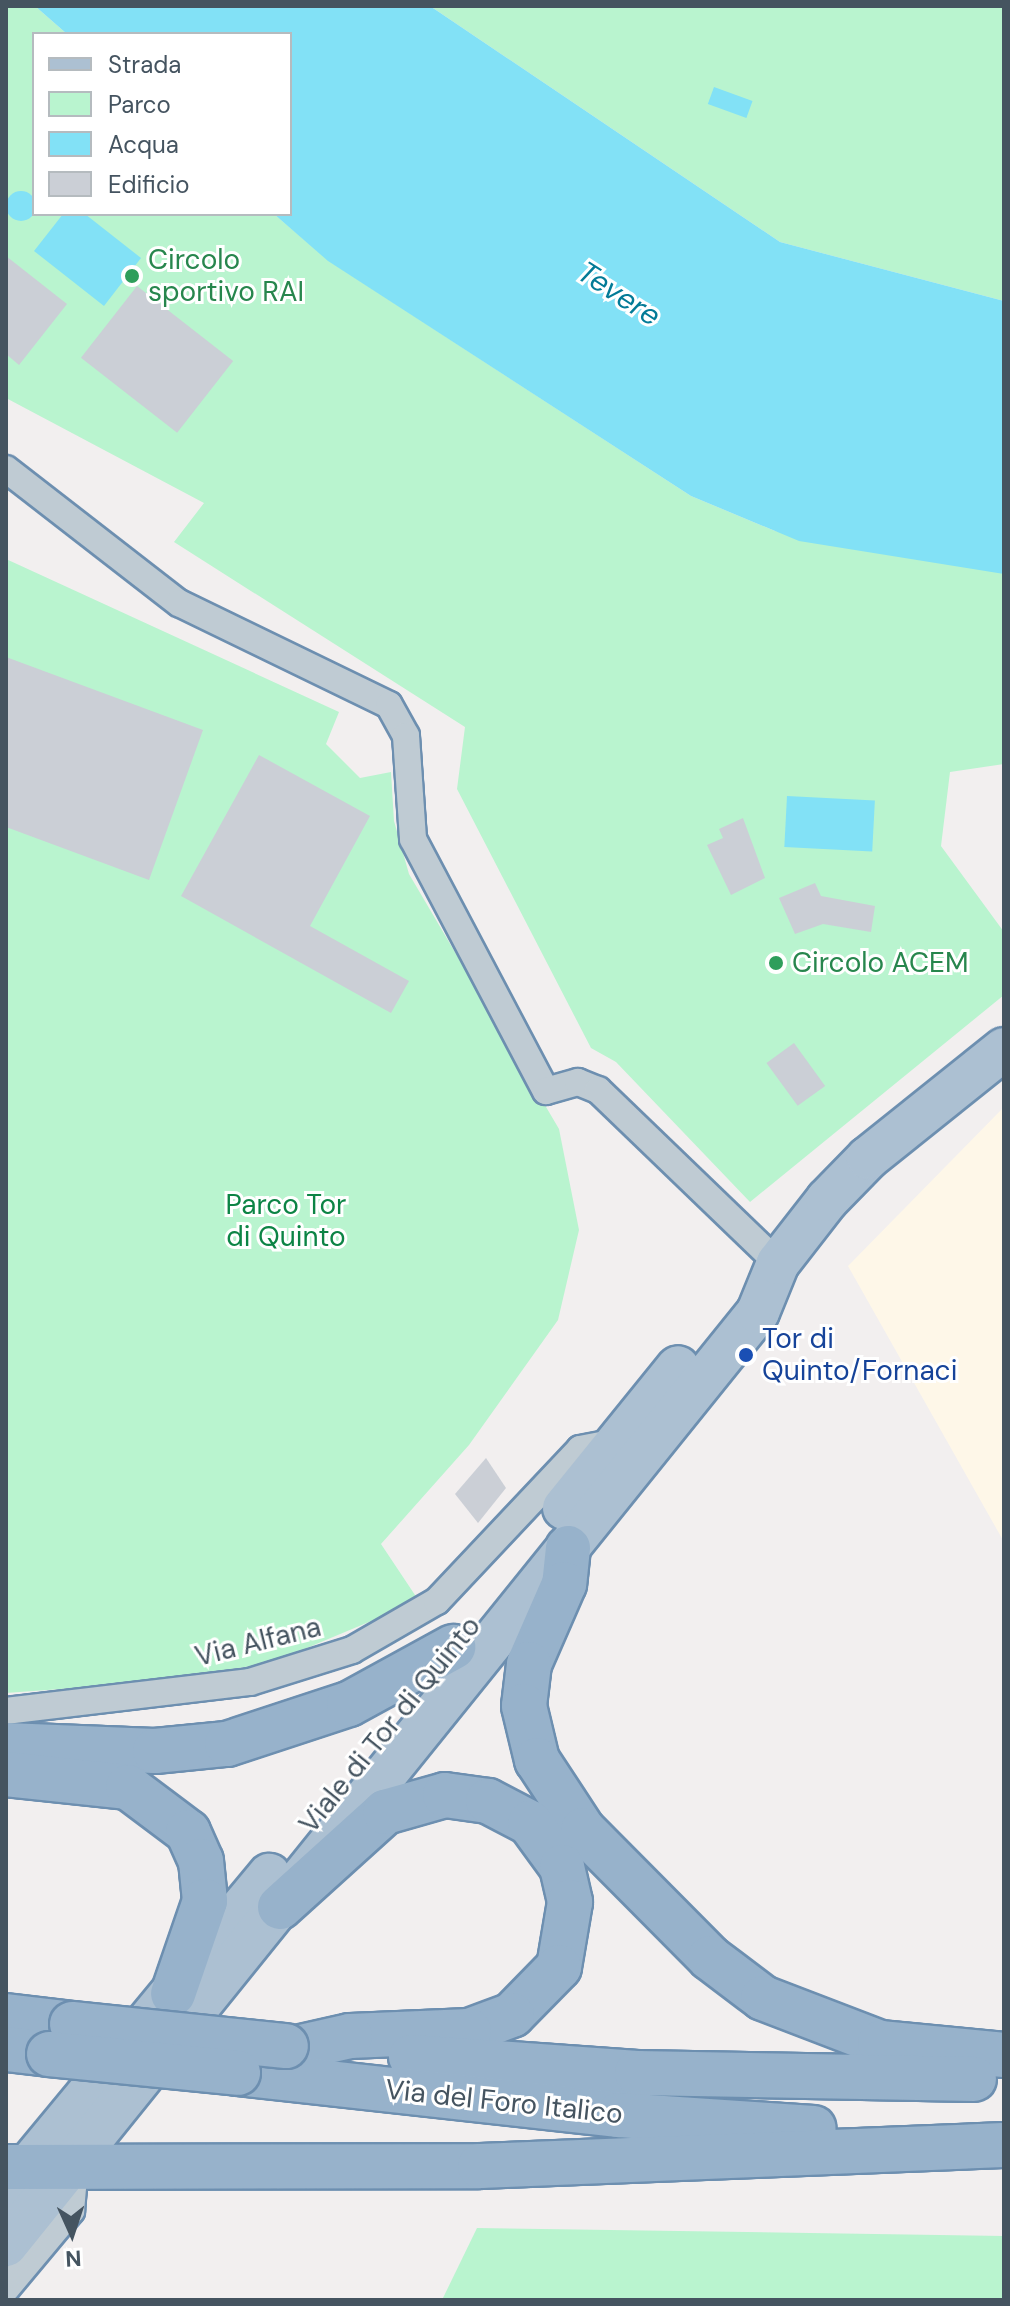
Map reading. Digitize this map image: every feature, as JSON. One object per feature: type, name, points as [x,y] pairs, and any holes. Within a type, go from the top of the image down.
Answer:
[{"type":"highway","points":[[566,1528],[564,1584],[529,1664],[524,1716],[537,1760],[583,1830],[710,1958],[763,1998],[880,2043],[1004,2055]]},
{"type":"highway","points":[[6,1745],[155,1751],[227,1744],[349,1704],[453,1647]]},
{"type":"highway","points":[[6,1774],[128,1787],[188,1832],[201,1861],[205,1901],[173,1994]]},
{"type":"highway","points":[[280,1907],[385,1812],[445,1795],[488,1801],[530,1823],[562,1867],[570,1902],[559,1967],[540,1994],[504,2019],[455,2033],[350,2036],[294,2046]]},
{"type":"highway","points":[[6,1993],[61,2033]]},
{"type":"highway","name":"Via del Foro Italico","points":[[6,2016],[61,2033],[238,2073],[512,2085],[637,2073],[1004,2079]]},
{"type":"highway","name":"Via del Foro Italico","points":[[6,2049],[61,2033],[294,2046],[512,2085],[618,2115],[1004,2134]]},
{"type":"highway","points":[[13,2176],[75,2165],[480,2166],[1004,2145]]},
{"type":"main road","name":"Viale di Tor di Quinto","points":[[6,2245],[75,2165],[280,1907],[566,1528],[616,1442],[739,1292],[778,1263],[868,1158],[1004,1049]]},
{"type":"main road","name":"Viale di Tor di Quinto","points":[[13,2176],[173,1994],[453,1647],[566,1528],[758,1312],[778,1263]]},
{"type":"street","points":[[6,469],[190,609],[383,699],[406,736],[410,823],[423,863],[546,1091],[578,1082],[598,1090],[778,1263]]},
{"type":"street","name":"Via Alfana","points":[[6,1711],[204,1690],[323,1662],[437,1601],[519,1508],[583,1447],[616,1442]]},
{"type":"street","points":[[519,1508],[546,1502],[566,1528]]},
{"type":"street","points":[[6,2289],[71,2211],[75,2165]]},
{"type":"shaded area","points":[[1004,1107],[1004,1542],[848,1266]]},
{"type":"green space","points":[[6,6],[35,6],[65,32],[32,32],[32,216],[276,216],[329,261],[691,496],[775,531],[1004,560],[1004,764],[950,772],[941,846],[1004,932],[1004,995],[750,1202],[616,1062],[591,1048],[457,789],[465,727],[174,542],[204,503],[6,398]]},
{"type":"green space","points":[[430,6],[1004,6],[1004,301],[780,242]]},
{"type":"green space","name":"Parco Tor di Quinto","points":[[6,559],[339,712],[326,744],[360,778],[391,772],[394,821],[409,874],[559,1129],[579,1230],[558,1320],[469,1445],[381,1544],[419,1601],[271,1663],[143,1683],[6,1693]]},
{"type":"green space","points":[[477,2228],[1004,2236],[1004,2300],[442,2300]]},
{"type":"water","name":"Tevere","points":[[35,6],[430,6],[780,242],[1004,301],[1004,574],[799,541],[691,496],[328,261],[276,216],[292,216],[292,32],[65,32]]},
{"type":"water","points":[[714,87],[753,101],[746,118],[708,104]]},
{"type":"water","points":[[15,192],[32,195],[33,216],[27,220],[15,220],[7,212],[7,200]]},
{"type":"water","points":[[61,216],[88,216],[141,258],[104,306],[34,251]]},
{"type":"water","points":[[787,796],[875,801],[872,852],[784,847]]},
{"type":"building","points":[[6,256],[67,304],[19,365],[6,354]]},
{"type":"building","points":[[137,286],[233,361],[177,433],[81,358]]},
{"type":"building","points":[[6,657],[203,730],[149,880],[6,827]]},
{"type":"building","points":[[259,755],[370,816],[310,926],[409,981],[391,1013],[181,896]]},
{"type":"building","points":[[743,818],[765,878],[731,895],[707,845],[723,838],[719,829]]},
{"type":"building","points":[[815,883],[821,896],[875,906],[871,932],[823,924],[795,934],[779,898]]},
{"type":"building","points":[[794,1043],[825,1086],[798,1106],[766,1063]]},
{"type":"building","points":[[486,1458],[506,1488],[478,1523],[455,1494]]},
{"type":"place","name":"Circolo sportivo RAI","points":[[132,276]]},
{"type":"place","name":"Circolo ACEM","points":[[776,963]]},
{"type":"place","name":"Tor di Quinto/Fornaci","points":[[746,1355]]}]
